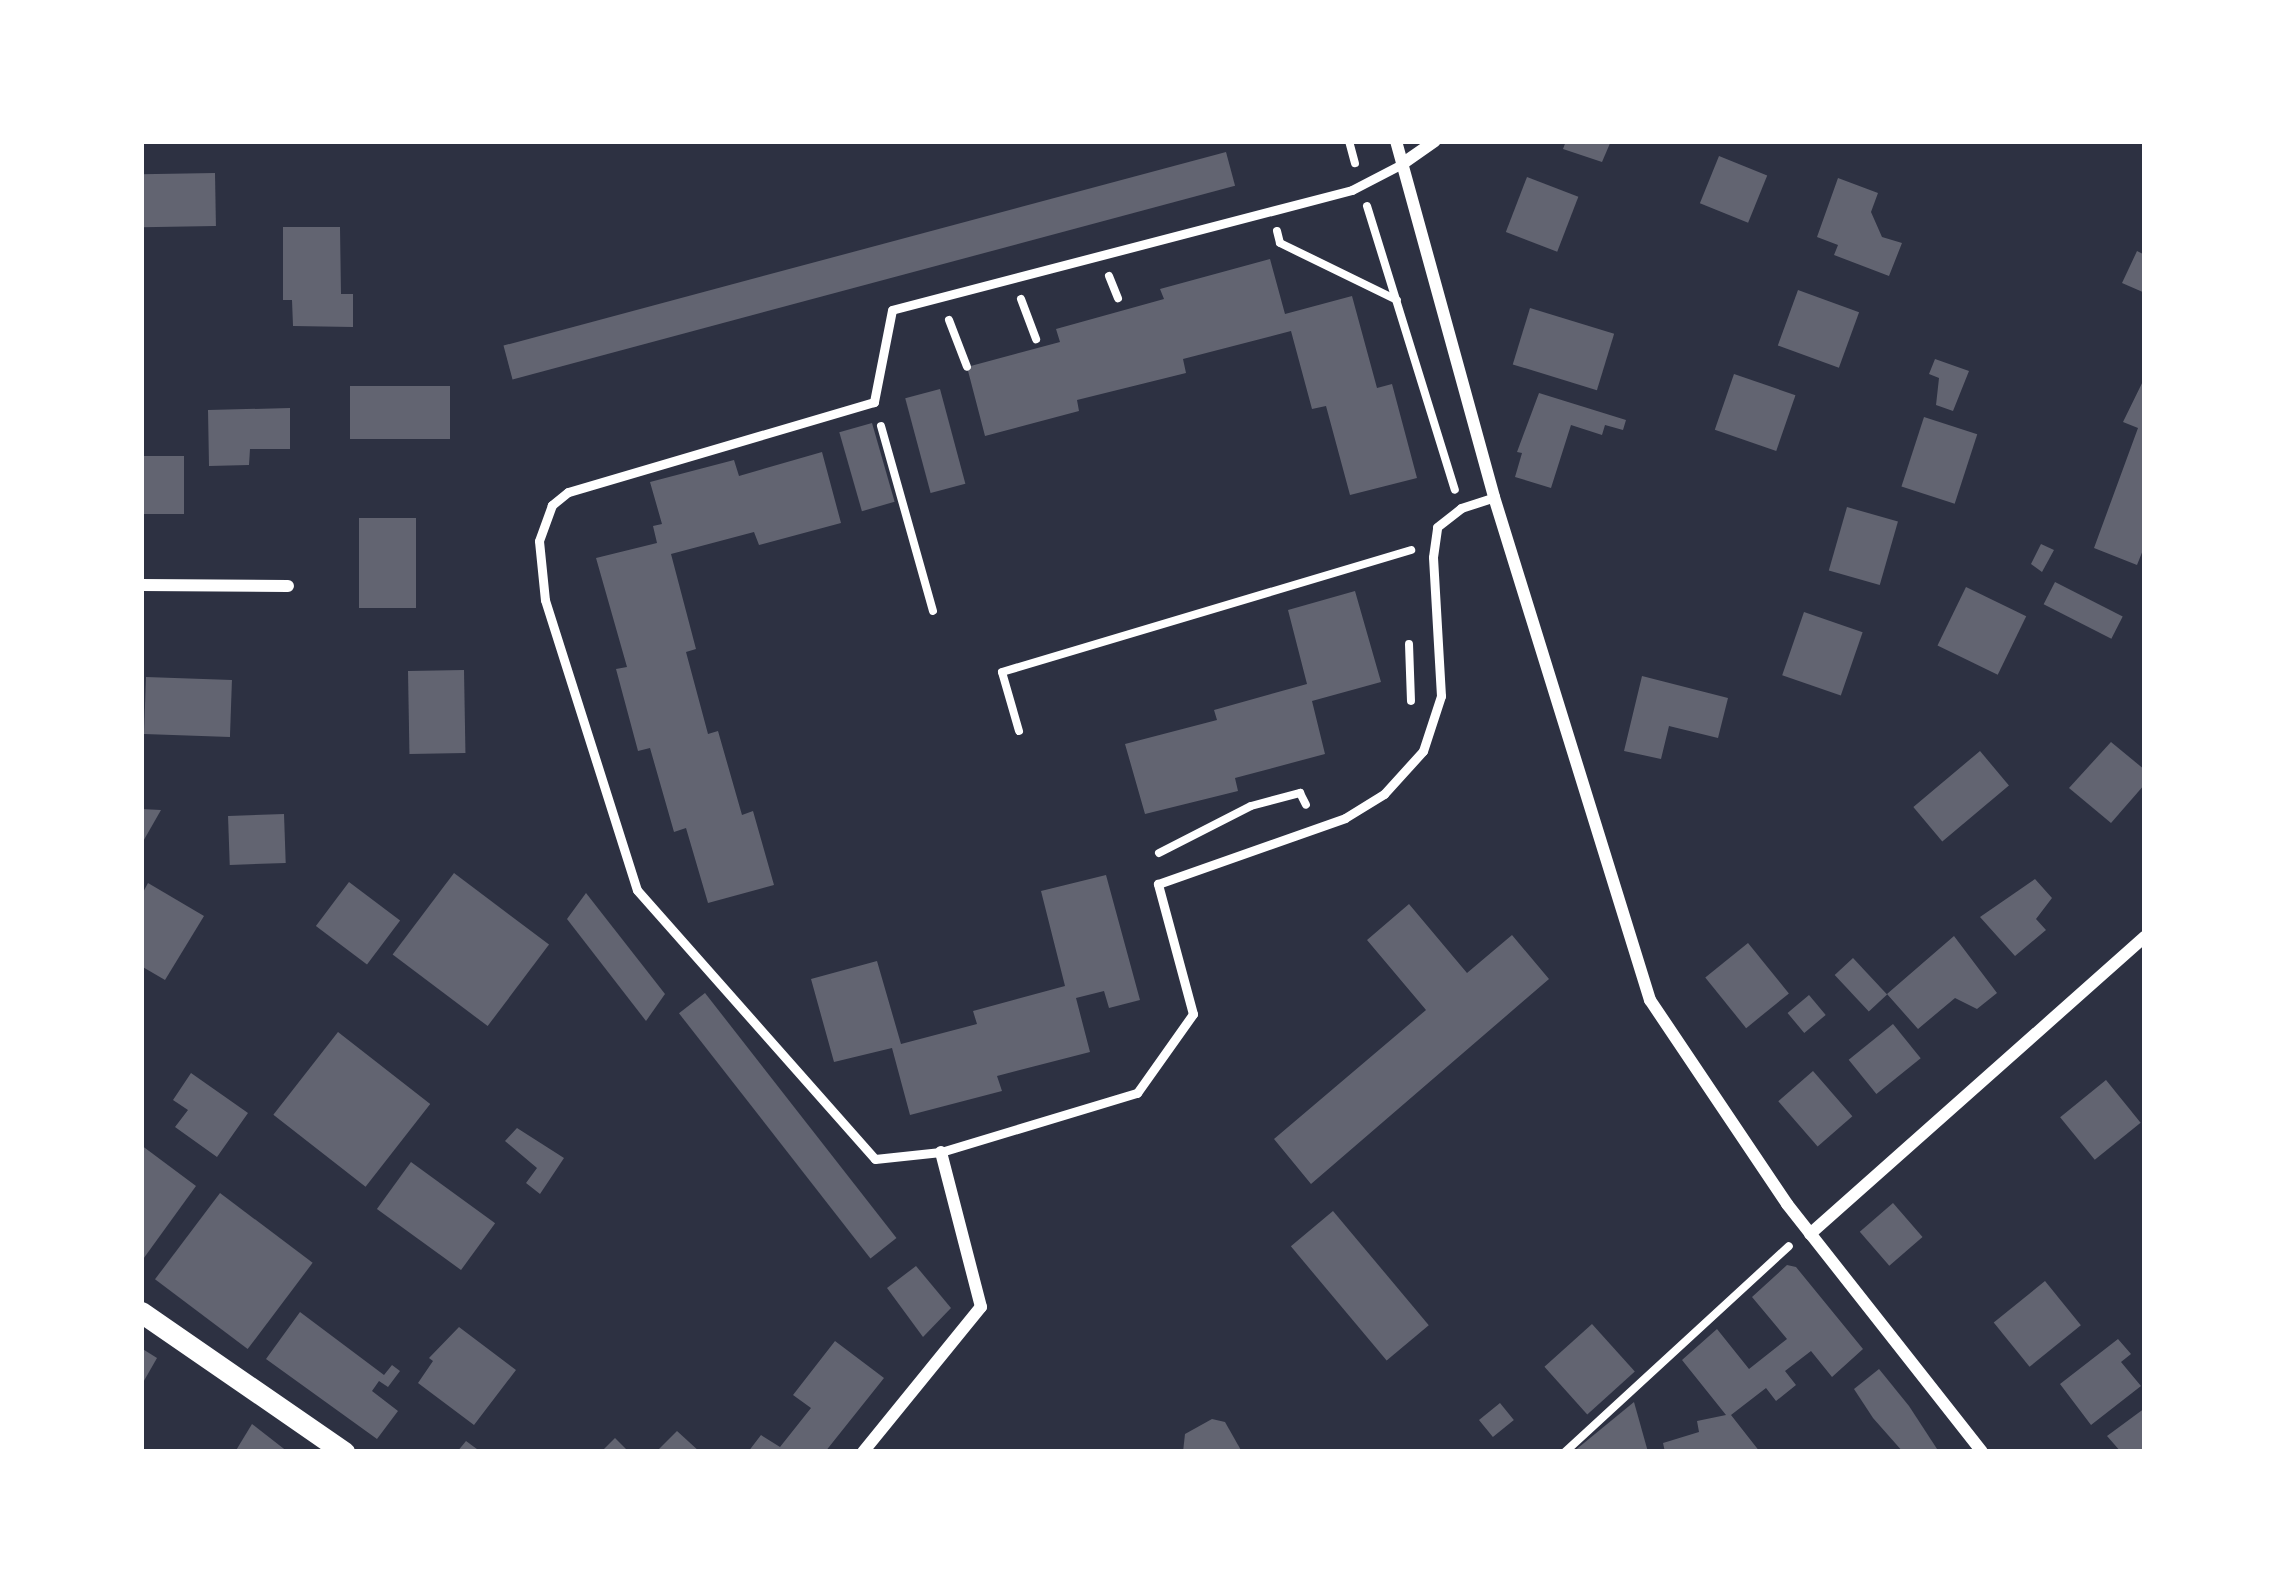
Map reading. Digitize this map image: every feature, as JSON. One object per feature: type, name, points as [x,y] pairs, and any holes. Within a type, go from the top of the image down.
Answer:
[{"type":"street","points":[[1396,141],[1493,496],[1650,1000],[1810,1234],[1982,1452]]},
{"type":"street","points":[[1402,164],[1435,141]]},
{"type":"street","points":[[141,585],[288,586]]},
{"type":"street","points":[[1810,1234],[2145,937]]},
{"type":"street","points":[[863,1452],[981,1307],[941,1152]]},
{"type":"street","points":[[141,1312],[344,1452]]},
{"type":"lane","points":[[1402,164],[1361,185],[892,310],[874,402],[568,492],[552,505],[539,541],[545,600],[637,890],[875,1160],[941,1152],[1137,1093],[1193,1014],[1157,884],[1334,824],[1384,794],[1423,752],[1442,696],[1437,527],[1461,508],[1493,496]]},
{"type":"path","points":[[1348,141],[1461,508]]},
{"type":"path","points":[[1259,234],[1277,229],[1280,243],[1397,300]]},
{"type":"path","points":[[1086,280],[1131,268]]},
{"type":"path","points":[[1108,274],[1118,298]]},
{"type":"path","points":[[1003,302],[1042,292]]},
{"type":"path","points":[[1021,297],[1036,339]]},
{"type":"path","points":[[966,312],[948,317],[967,367]]},
{"type":"path","points":[[874,402],[933,611]]},
{"type":"path","points":[[1018,731],[1003,672],[1435,542]]},
{"type":"path","points":[[1404,552],[1405,576]]},
{"type":"path","points":[[1408,624],[1411,705]]},
{"type":"path","points":[[1143,862],[1251,806],[1300,793],[1301,804],[1319,807]]},
{"type":"path","points":[[1565,1452],[1779,1251],[1810,1234]]},
{"type":"building","points":[[1566,141],[1611,141],[1602,162],[1563,149]]},
{"type":"building","points":[[1226,152],[1235,186],[513,379],[503,346]]},
{"type":"building","points":[[1719,156],[1767,175],[1748,223],[1700,203]]},
{"type":"building","points":[[215,173],[216,226],[142,227],[141,174]]},
{"type":"building","points":[[1527,177],[1578,197],[1557,252],[1506,232]]},
{"type":"building","points":[[1838,178],[1878,193],[1871,212],[1882,237],[1902,243],[1889,276],[1834,255],[1838,245],[1817,237]]},
{"type":"building","points":[[283,227],[340,227],[341,294],[353,294],[353,327],[293,326],[292,300],[283,300]]},
{"type":"building","points":[[2137,251],[2145,255],[2145,293],[2122,283]]},
{"type":"building","points":[[1270,259],[1285,314],[1352,296],[1377,388],[1392,384],[1417,478],[1350,495],[1326,406],[1312,409],[1291,331],[1183,359],[1186,373],[1077,400],[1079,411],[985,436],[967,367],[1060,342],[1056,329],[1164,299],[1160,289]]},
{"type":"building","points":[[1798,290],[1859,312],[1839,368],[1778,345]]},
{"type":"building","points":[[1530,308],[1614,334],[1597,390],[1513,364]]},
{"type":"building","points":[[1935,359],[1969,371],[1953,411],[1936,405],[1939,378],[1929,374]]},
{"type":"building","points":[[1734,374],[1795,395],[1776,451],[1715,430]]},
{"type":"building","points":[[2145,377],[2145,545],[2137,565],[2094,548],[2138,428],[2123,422]]},
{"type":"building","points":[[350,386],[450,386],[450,439],[350,439]]},
{"type":"building","points":[[940,389],[965,484],[931,493],[905,398]]},
{"type":"building","points":[[1539,393],[1626,420],[1623,430],[1605,425],[1602,435],[1571,425],[1551,488],[1515,477],[1522,453],[1517,452]]},
{"type":"building","points":[[290,408],[290,449],[250,449],[249,465],[209,466],[208,410]]},
{"type":"building","points":[[1924,417],[1977,434],[1955,504],[1901,486]]},
{"type":"building","points":[[872,423],[895,502],[862,511],[839,432]]},
{"type":"building","points":[[822,452],[841,523],[759,545],[754,532],[671,554],[696,649],[686,652],[708,734],[718,731],[742,815],[753,811],[774,885],[708,903],[686,828],[674,832],[650,748],[638,751],[616,669],[627,667],[596,558],[657,543],[653,526],[662,524],[650,482],[734,460],[739,476]]},
{"type":"building","points":[[141,456],[184,456],[184,514],[141,514]]},
{"type":"building","points":[[1847,507],[1898,522],[1880,585],[1829,570]]},
{"type":"building","points":[[359,518],[416,518],[416,608],[359,608]]},
{"type":"building","points":[[2041,544],[2054,550],[2042,572],[2031,564]]},
{"type":"building","points":[[2055,582],[2123,617],[2111,639],[2044,604]]},
{"type":"building","points":[[1966,587],[2026,616],[1998,675],[1938,645]]},
{"type":"building","points":[[1355,591],[1381,682],[1312,701],[1325,754],[1235,778],[1238,791],[1145,814],[1125,744],[1217,720],[1214,710],[1307,684],[1288,610]]},
{"type":"building","points":[[1804,612],[1863,632],[1841,696],[1782,675]]},
{"type":"building","points":[[464,670],[465,753],[409,754],[408,671]]},
{"type":"building","points":[[1642,676],[1728,698],[1718,738],[1669,726],[1661,759],[1624,751]]},
{"type":"building","points":[[146,677],[232,680],[230,737],[144,734]]},
{"type":"building","points":[[2111,742],[2145,770],[2145,784],[2111,823],[2069,788]]},
{"type":"building","points":[[1980,751],[2009,785],[1942,841],[1913,807]]},
{"type":"building","points":[[141,809],[161,810],[141,845]]},
{"type":"building","points":[[284,814],[286,863],[230,865],[228,816]]},
{"type":"building","points":[[454,873],[549,945],[488,1026],[393,954]]},
{"type":"building","points":[[1106,875],[1140,1000],[1109,1008],[1104,991],[1076,998],[1090,1052],[997,1076],[1002,1091],[910,1115],[892,1048],[834,1062],[811,979],[877,961],[901,1044],[977,1024],[973,1011],[1065,986],[1041,891]]},
{"type":"building","points":[[2035,879],[2052,898],[2036,919],[2046,930],[2015,956],[1980,917]]},
{"type":"building","points":[[349,882],[400,921],[367,964],[316,926]]},
{"type":"building","points":[[148,883],[204,916],[165,980],[141,966],[141,896]]},
{"type":"building","points":[[586,893],[665,994],[646,1021],[567,919]]},
{"type":"building","points":[[1409,904],[1467,973],[1512,935],[1549,979],[1311,1184],[1274,1139],[1426,1010],[1367,940]]},
{"type":"building","points":[[1954,936],[1997,993],[1977,1009],[1955,998],[1918,1029],[1887,994]]},
{"type":"building","points":[[1748,943],[1789,994],[1746,1028],[1705,978]]},
{"type":"building","points":[[1853,958],[1887,995],[1869,1012],[1835,975]]},
{"type":"building","points":[[705,993],[896,1238],[870,1258],[679,1013]]},
{"type":"building","points":[[1809,995],[1826,1015],[1804,1033],[1788,1013]]},
{"type":"building","points":[[1893,1024],[1921,1058],[1876,1094],[1849,1060]]},
{"type":"building","points":[[338,1032],[430,1104],[366,1187],[273,1115]]},
{"type":"building","points":[[1813,1071],[1852,1116],[1818,1146],[1778,1101]]},
{"type":"building","points":[[191,1073],[248,1113],[217,1157],[175,1127],[188,1110],[173,1100]]},
{"type":"building","points":[[2106,1080],[2141,1123],[2095,1160],[2060,1117]]},
{"type":"building","points":[[517,1128],[564,1158],[540,1194],[526,1183],[537,1168],[505,1141]]},
{"type":"building","points":[[141,1145],[196,1186],[141,1262]]},
{"type":"building","points":[[411,1162],[495,1223],[461,1270],[377,1209]]},
{"type":"building","points":[[220,1193],[313,1263],[248,1349],[155,1279]]},
{"type":"building","points":[[1893,1203],[1923,1237],[1889,1266],[1860,1232]]},
{"type":"building","points":[[1333,1211],[1429,1325],[1387,1360],[1291,1246]]},
{"type":"building","points":[[1787,1265],[1796,1267],[1863,1349],[1832,1377],[1811,1351],[1785,1371],[1796,1385],[1776,1401],[1766,1388],[1731,1415],[1760,1452],[1665,1452],[1663,1443],[1699,1432],[1697,1421],[1726,1415],[1682,1360],[1717,1329],[1749,1369],[1787,1339],[1752,1297]]},
{"type":"building","points":[[916,1266],[951,1308],[923,1337],[887,1288]]},
{"type":"building","points":[[2045,1281],[2081,1325],[2030,1367],[1994,1323]]},
{"type":"building","points":[[300,1312],[384,1375],[392,1365],[400,1371],[388,1387],[379,1381],[372,1391],[398,1411],[377,1439],[266,1359]]},
{"type":"building","points":[[1592,1324],[1635,1372],[1587,1414],[1544,1367]]},
{"type":"building","points":[[459,1327],[516,1370],[474,1425],[418,1383],[433,1361],[429,1358]]},
{"type":"building","points":[[2118,1339],[2131,1354],[2121,1362],[2141,1386],[2091,1425],[2060,1384]]},
{"type":"building","points":[[835,1341],[884,1378],[825,1452],[748,1452],[761,1435],[780,1447],[811,1408],[793,1395]]},
{"type":"building","points":[[141,1348],[157,1358],[141,1386]]},
{"type":"building","points":[[1879,1369],[1939,1452],[1903,1452],[1873,1418],[1854,1389]]},
{"type":"building","points":[[1634,1402],[1648,1452],[1573,1452]]},
{"type":"building","points":[[1500,1403],[1514,1420],[1493,1437],[1479,1420]]},
{"type":"building","points":[[2145,1408],[2145,1452],[2121,1452],[2107,1436]]},
{"type":"building","points":[[1212,1419],[1225,1422],[1242,1452],[1183,1452],[1185,1434]]},
{"type":"building","points":[[252,1424],[288,1452],[235,1452]]},
{"type":"building","points":[[677,1431],[700,1452],[656,1452]]},
{"type":"building","points":[[615,1438],[629,1452],[601,1452]]},
{"type":"building","points":[[466,1441],[481,1452],[457,1452]]}]
